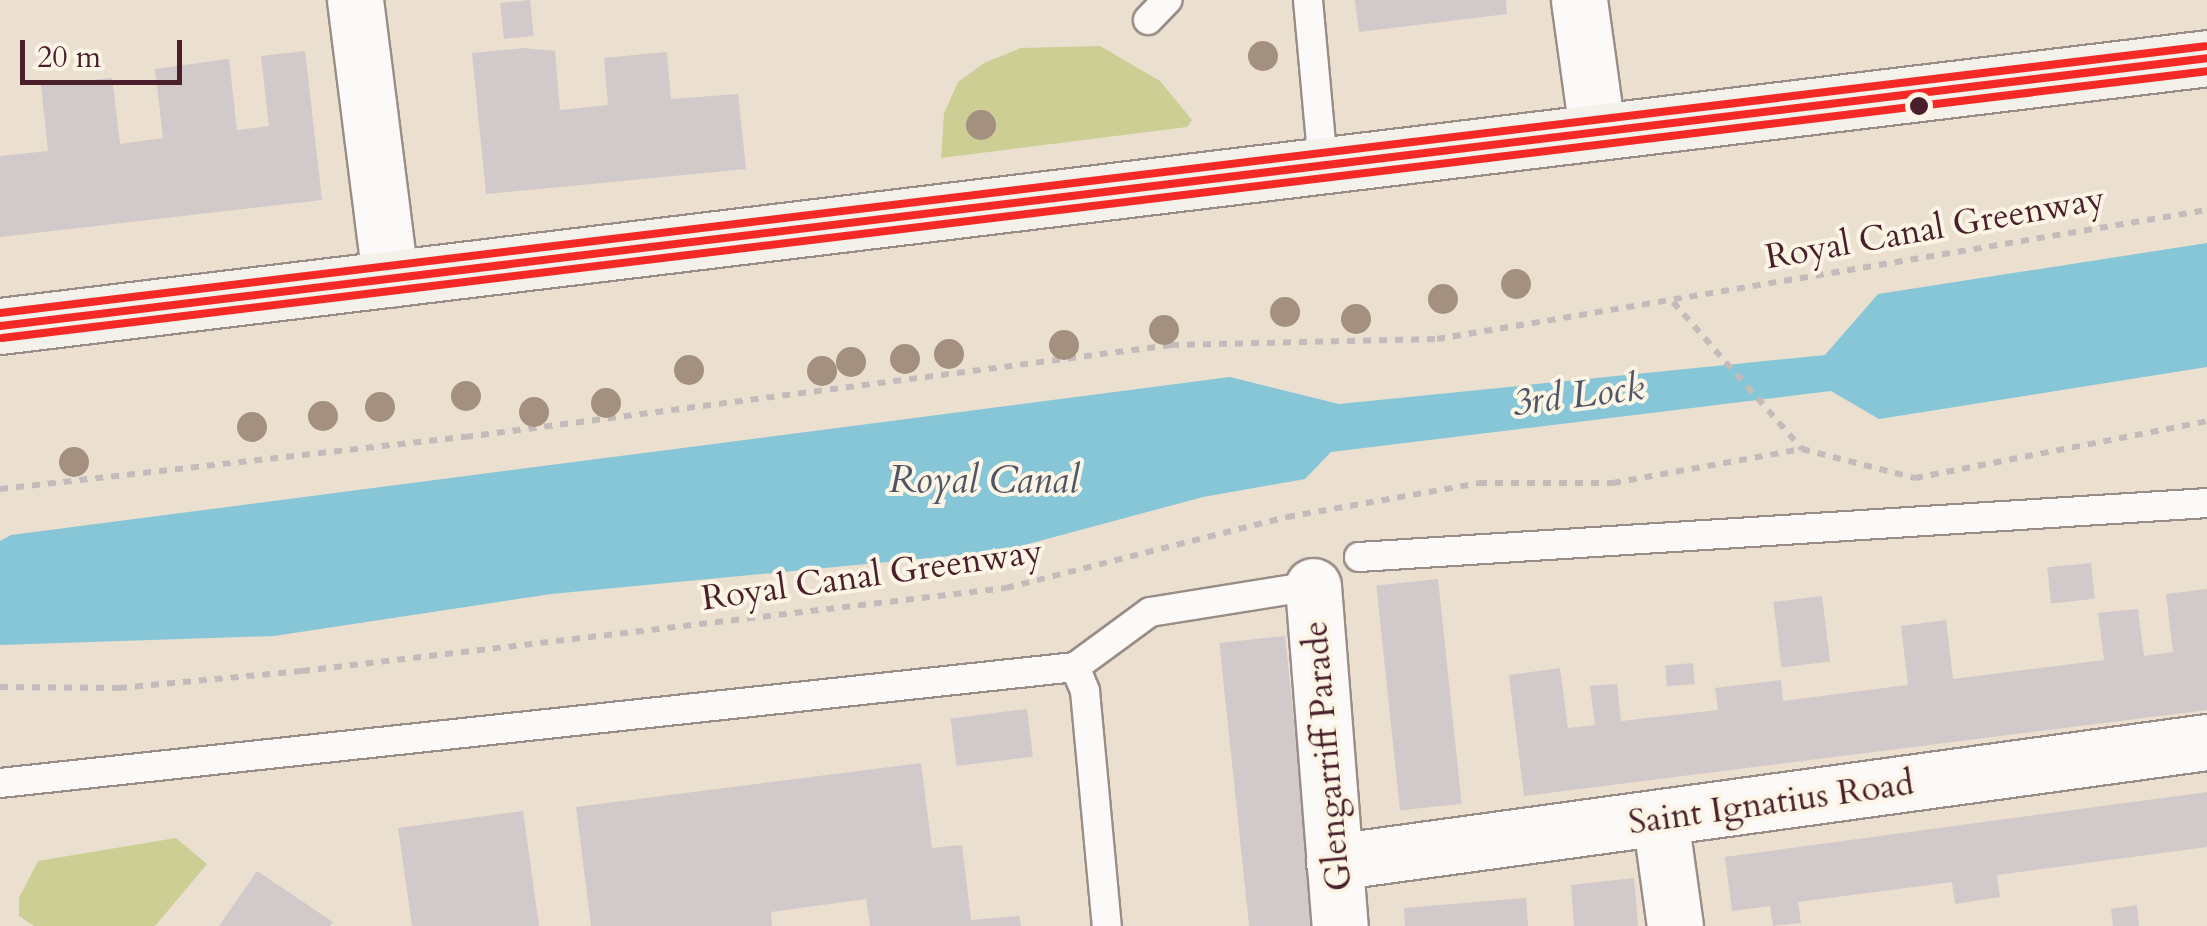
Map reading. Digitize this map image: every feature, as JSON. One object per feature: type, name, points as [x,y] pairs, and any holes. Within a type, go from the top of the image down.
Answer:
[{"type":"street","points":[[354,0],[390,279]]},
{"type":"street","points":[[1579,0],[1598,130]]},
{"type":"street","points":[[0,326],[2207,58]]},
{"type":"street","name":"Glengarriff Parade","points":[[1313,586],[1340,926]]},
{"type":"street","name":"Saint Ignatius Road","points":[[1334,862],[2207,742]]},
{"type":"street","points":[[1660,818],[1674,926]]},
{"type":"lane","points":[[1308,0],[1323,164]]},
{"type":"lane","points":[[1359,557],[2207,503]]},
{"type":"lane","points":[[0,784],[1075,667],[1150,612],[1313,586]]},
{"type":"lane","points":[[1075,667],[1085,691],[1107,926]]},
{"type":"path","name":"Royal Canal Greenway","points":[[0,489],[465,437],[1171,345],[1437,339],[2120,220],[2207,210]]},
{"type":"path","points":[[1672,301],[1802,450]]},
{"type":"path","name":"Royal Canal Greenway","points":[[0,687],[119,688],[302,672],[1006,588],[1287,517],[1479,483],[1613,484],[1802,450],[1915,478],[2207,421]]},
{"type":"green space","points":[[1100,46],[1160,81],[1192,120],[1187,127],[941,158],[944,114],[958,82],[984,63],[1021,48]]},
{"type":"green space","points":[[176,838],[207,864],[155,926],[34,926],[19,916],[19,898],[38,861]]},
{"type":"water","name":"Royal Canal","points":[[2207,243],[2207,367],[1879,419],[1831,391],[1331,452],[1305,479],[1203,497],[1002,551],[551,594],[274,636],[0,645],[0,541],[11,535],[1230,377],[1339,404],[1825,355],[1878,294]]},
{"type":"building","points":[[530,0],[534,36],[504,39],[500,3]]},
{"type":"building","points":[[1355,0],[1506,0],[1507,14],[1359,32]]},
{"type":"building","points":[[524,48],[555,51],[560,110],[608,105],[604,58],[667,52],[671,99],[738,94],[746,169],[486,194],[472,53]]},
{"type":"building","points":[[305,51],[322,200],[0,237],[0,156],[48,151],[41,85],[112,78],[120,144],[163,138],[155,69],[229,59],[237,130],[269,126],[261,56]]},
{"type":"building","points":[[2091,563],[2095,599],[2051,603],[2047,568]]},
{"type":"building","points":[[1438,579],[1462,804],[1400,810],[1376,585]]},
{"type":"building","points":[[2207,589],[2207,710],[1524,796],[1509,675],[1560,668],[1568,728],[1595,725],[1590,686],[1617,684],[1621,721],[1718,710],[1715,688],[1781,680],[1783,701],[1908,685],[1901,626],[1946,620],[1953,679],[2104,660],[2098,613],[2138,609],[2144,656],[2173,652],[2166,594]]},
{"type":"building","points":[[1822,596],[1830,662],[1781,667],[1773,602]]},
{"type":"building","points":[[1285,636],[1315,925],[1249,926],[1219,643]]},
{"type":"building","points":[[1693,663],[1695,684],[1667,686],[1665,665]]},
{"type":"building","points":[[1027,709],[1033,757],[956,766],[951,718]]},
{"type":"building","points":[[921,763],[932,848],[962,845],[971,920],[1019,916],[1021,926],[870,926],[866,899],[771,912],[772,926],[591,926],[576,807]]},
{"type":"building","points":[[2207,792],[2207,847],[1997,875],[2000,897],[1955,904],[1952,882],[1798,902],[1801,923],[1773,926],[1770,906],[1732,911],[1725,857]]},
{"type":"building","points":[[523,811],[539,926],[412,926],[398,828]]},
{"type":"building","points":[[257,871],[333,922],[330,926],[219,926]]},
{"type":"building","points":[[1634,878],[1638,926],[1574,926],[1571,885]]},
{"type":"building","points":[[1526,898],[1528,926],[1405,926],[1404,908]]},
{"type":"building","points":[[2137,905],[2139,926],[2113,926],[2111,909]]},
{"type":"transit line","points":[[0,313],[2205,46]]},
{"type":"transit line","points":[[0,326],[2207,58]]},
{"type":"transit line","points":[[2,338],[2207,71]]},
{"type":"water label","name":"3rd Lock","points":[[1578,396]]}]
